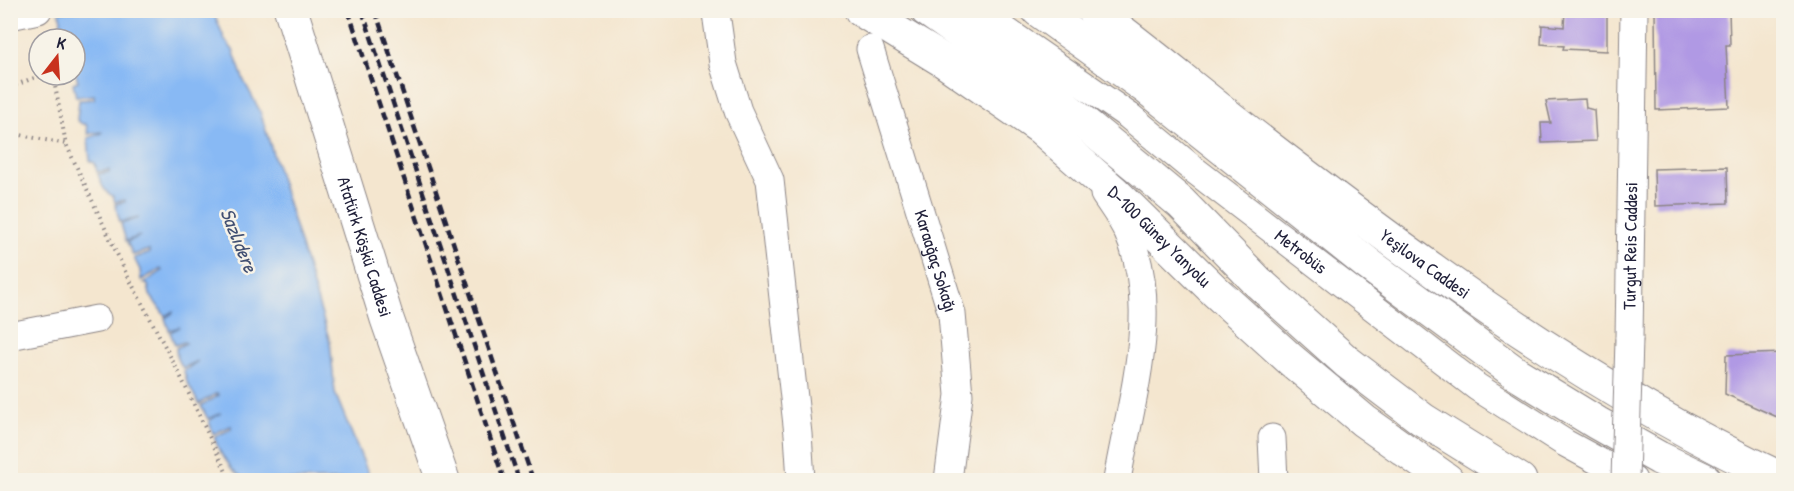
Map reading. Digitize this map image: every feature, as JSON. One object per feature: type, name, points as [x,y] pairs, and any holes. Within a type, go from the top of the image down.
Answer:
[{"type":"main road","name":"Atatürk Köşkü Caddesi","points":[[291,10],[387,320],[443,480]]},
{"type":"main road","name":"D-100 Güney Yanyolu","points":[[861,10],[944,61],[1041,128],[1115,193],[1215,291],[1291,360],[1364,421],[1447,480]]},
{"type":"main road","points":[[927,10],[1056,100],[1181,203],[1258,282],[1347,362],[1422,419],[1520,480]]},
{"type":"main road","points":[[1038,10],[1147,88],[1368,264],[1517,375],[1659,458],[1705,480]]},
{"type":"main road","name":"Yeşilova Caddesi","points":[[1093,10],[1370,222],[1513,327],[1661,417],[1732,457],[1784,480]]},
{"type":"street","points":[[10,16],[38,10]]},
{"type":"street","name":"Metrobüs","points":[[976,10],[1129,116],[1193,169],[1477,387],[1565,443],[1633,480]]},
{"type":"street","name":"Turgut Reis Caddesi","points":[[1625,480],[1634,10]]},
{"type":"street","points":[[716,13],[723,63],[738,111],[770,180],[801,480]]},
{"type":"street","name":"Karaağaç Sokağı","points":[[870,49],[952,314],[959,395],[948,480]]},
{"type":"street","points":[[1079,162],[1113,206],[1128,233],[1139,266],[1144,303],[1138,366],[1117,480]]},
{"type":"street","points":[[10,336],[97,320]]},
{"type":"street","points":[[1272,438],[1274,480]]},
{"type":"path","points":[[10,87],[27,81]]},
{"type":"path","points":[[55,87],[66,144],[125,271],[230,480]]},
{"type":"path","points":[[10,133],[66,144]]},
{"type":"water","name":"Sazlıdere","points":[[59,11],[213,11],[260,111],[330,342],[335,393],[371,480],[245,480],[232,469],[220,452],[214,437],[231,429],[231,426],[213,434],[209,421],[221,413],[208,419],[201,406],[219,395],[217,393],[199,404],[187,382],[184,371],[198,361],[183,368],[177,359],[176,348],[186,343],[175,345],[170,332],[180,327],[169,330],[165,318],[173,311],[165,316],[150,295],[148,285],[144,283],[162,271],[161,269],[141,280],[140,270],[134,258],[150,253],[149,250],[133,255],[127,242],[140,236],[126,241],[121,224],[139,218],[120,222],[115,204],[125,202],[125,200],[115,202],[113,196],[103,186],[98,174],[109,172],[109,170],[97,172],[95,163],[90,161],[88,138],[102,133],[88,134],[86,124],[77,120],[79,100],[94,99],[94,95],[76,97],[74,87],[87,87],[87,27],[59,27],[61,20]]},
{"type":"building","points":[[1565,10],[1607,10],[1607,51],[1563,49],[1564,46],[1541,44],[1542,25],[1564,27]]},
{"type":"building","points":[[1655,10],[1729,10],[1730,45],[1726,45],[1729,107],[1656,110]]},
{"type":"building","points":[[1585,99],[1586,108],[1594,110],[1596,141],[1542,143],[1541,123],[1551,123],[1546,101]]},
{"type":"building","points":[[1727,167],[1728,203],[1655,206],[1654,169]]},
{"type":"building","points":[[1784,353],[1784,420],[1725,394],[1726,355]]},
{"type":"railway","points":[[348,10],[504,480]]},
{"type":"railway","points":[[362,10],[519,480]]},
{"type":"railway","points":[[375,10],[533,480]]}]
